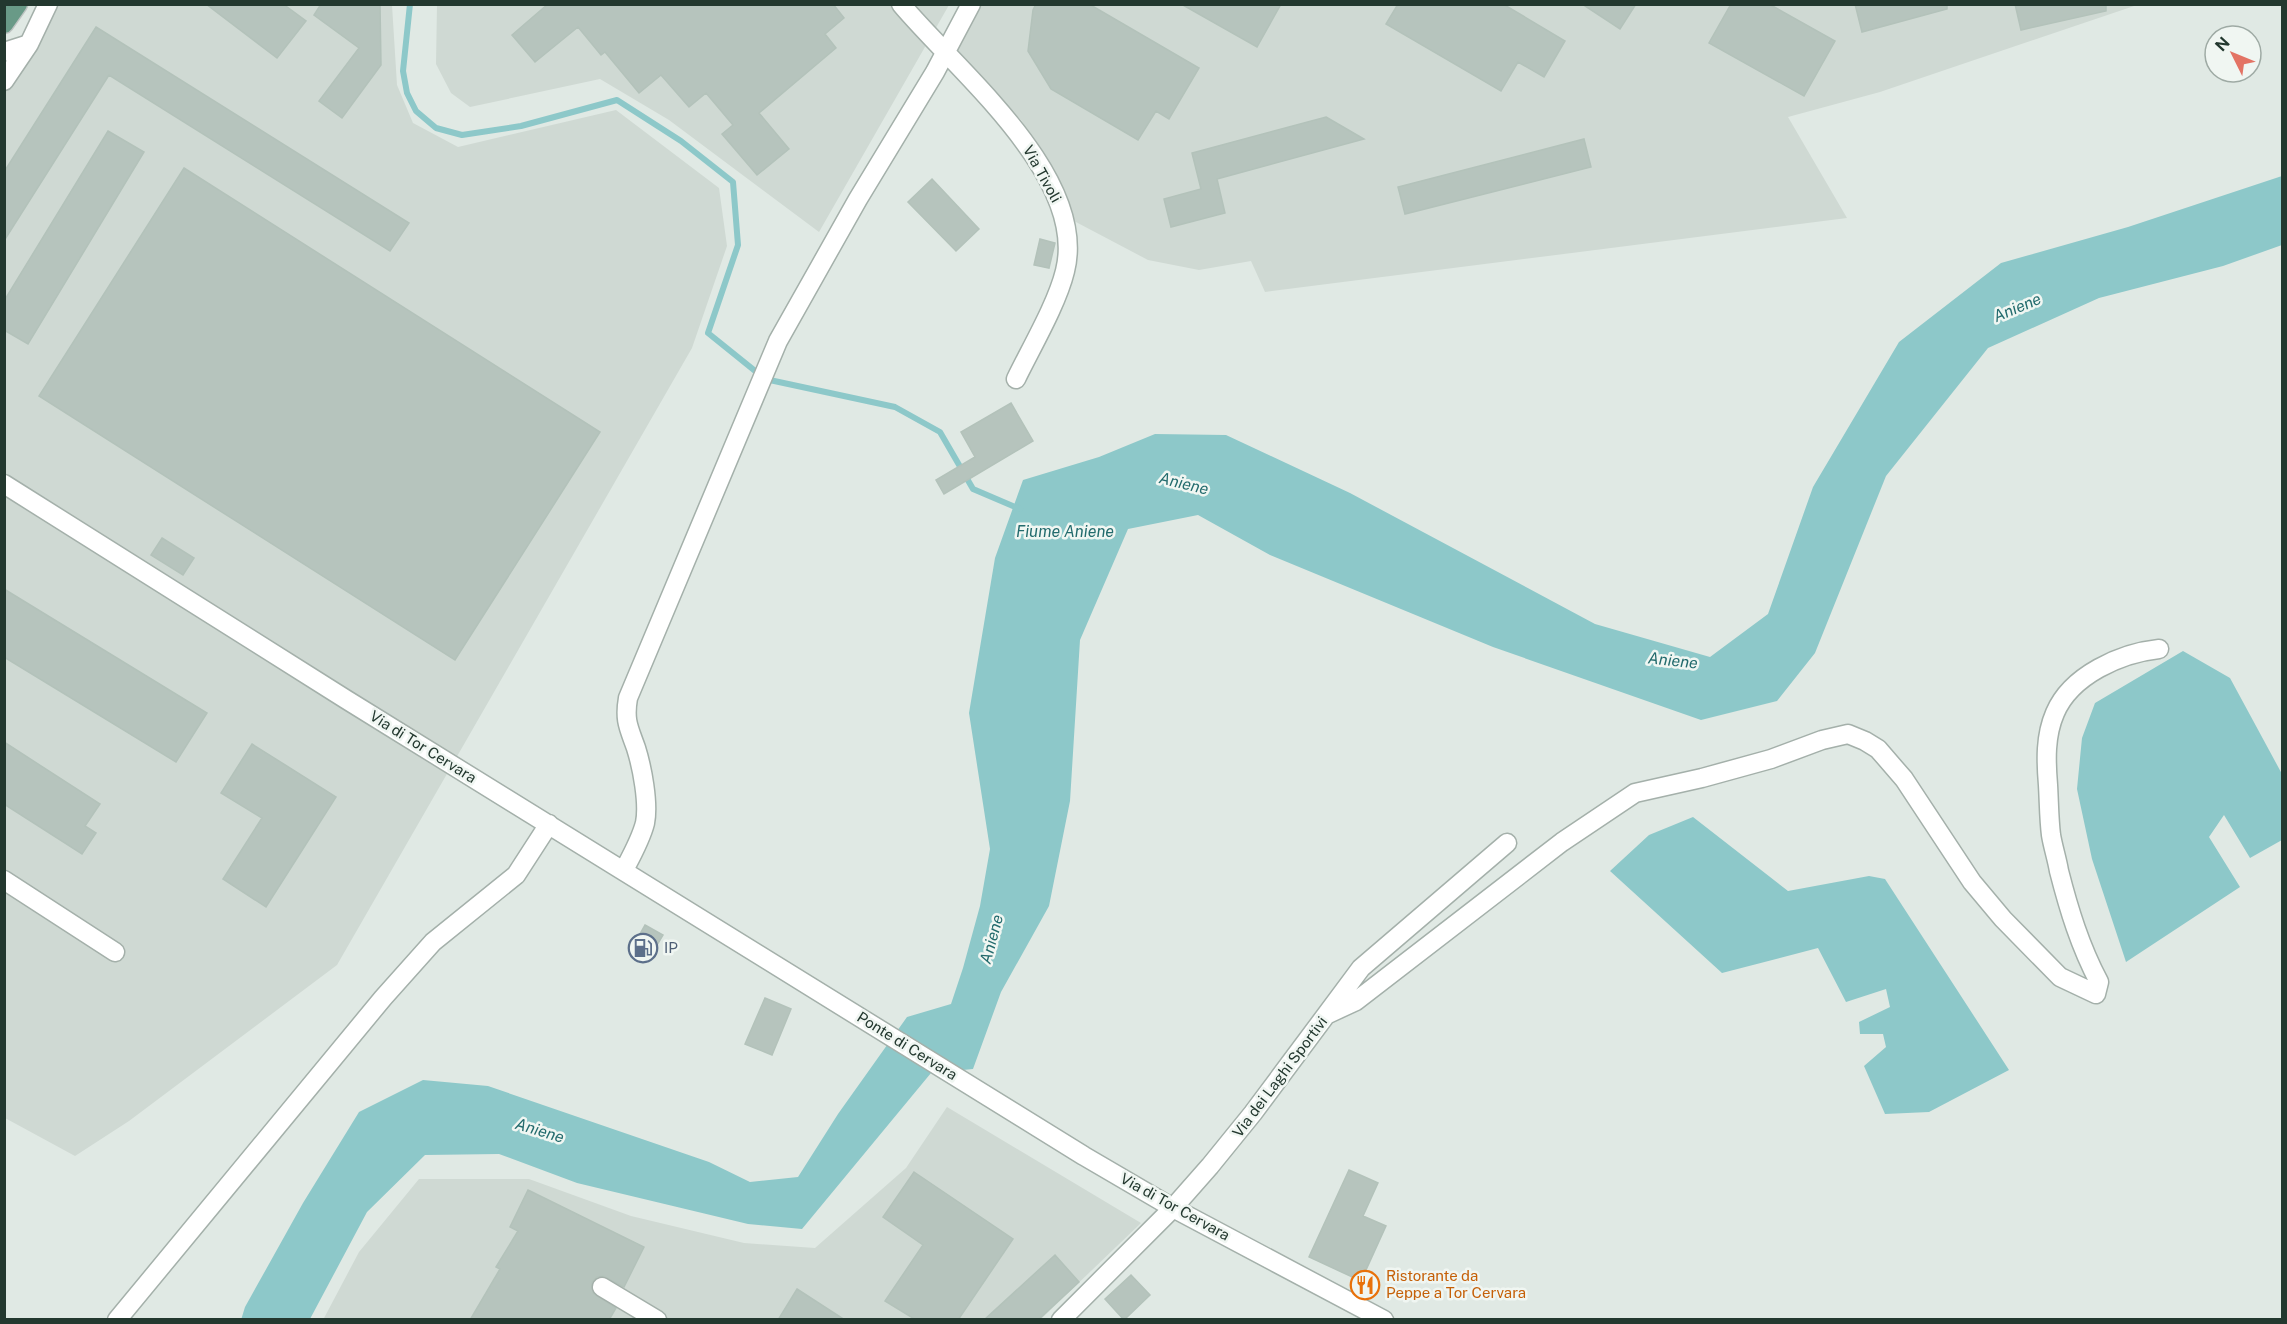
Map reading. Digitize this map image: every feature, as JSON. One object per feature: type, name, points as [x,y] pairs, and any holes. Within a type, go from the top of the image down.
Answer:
[{"type":"main road","points":[[4,24],[18,4]]},
{"type":"street","points":[[4,81],[29,44],[48,4]]},
{"type":"street","name":"Via Tivoli","points":[[901,4],[945,54],[1006,117],[1048,181],[1062,212],[1067,243],[1066,270],[1016,379]]},
{"type":"street","points":[[624,870],[639,840],[645,821],[646,803],[636,748],[627,728],[625,713],[628,698],[778,341],[858,199],[945,54],[971,4]]},
{"type":"street","points":[[4,52],[29,44]]},
{"type":"street","name":"Via di Tor Cervara","points":[[4,484],[347,700],[843,1007]]},
{"type":"street","points":[[1328,1014],[1356,1000],[1562,842],[1635,793],[1771,759],[1822,740],[1848,734],[1878,749],[1904,779],[1971,882],[2003,919],[2060,977],[2096,994],[2099,982],[2084,954],[2070,912],[2051,836],[2046,762],[2048,734],[2055,711],[2068,693],[2084,679],[2107,664],[2130,655],[2159,649]]},
{"type":"street","points":[[117,1320],[382,998],[433,942],[516,875],[549,824]]},
{"type":"street","name":"Via dei Laghi Sportivi","points":[[1061,1320],[1173,1208],[1233,1139],[1362,968],[1507,843]]},
{"type":"street","points":[[4,880],[115,952]]},
{"type":"street","name":"Ponte di Cervara","points":[[843,1007],[971,1086]]},
{"type":"street","name":"Via di Tor Cervara","points":[[971,1086],[1173,1208],[1384,1320]]},
{"type":"street","points":[[602,1287],[657,1320]]},
{"type":"shaded area","points":[[980,4],[2137,5],[1880,92],[1788,117],[1847,218],[1265,292],[1251,261],[1199,270],[1148,260],[1074,221],[1022,121],[955,51]]},
{"type":"shaded area","points":[[54,5],[392,5],[397,85],[413,123],[458,147],[616,110],[719,188],[727,246],[692,348],[337,965],[129,1121],[75,1156],[5,1118],[4,88]]},
{"type":"shaded area","points":[[437,5],[949,5],[819,232],[669,120],[600,79],[470,107],[451,93],[436,64]]},
{"type":"shaded area","points":[[947,1107],[1141,1223],[1041,1319],[323,1320],[359,1252],[419,1179],[529,1179],[631,1216],[744,1243],[815,1248],[906,1168]]},
{"type":"water","name":"Fiume Aniene","points":[[2282,176],[2282,245],[2223,266],[2099,298],[1988,348],[1886,476],[1815,653],[1777,701],[1701,720],[1493,647],[1270,555],[1198,515],[1128,529],[1080,640],[1070,801],[1049,906],[1001,992],[973,1069],[931,1073],[802,1229],[748,1224],[577,1183],[499,1154],[425,1155],[367,1212],[310,1319],[241,1320],[245,1307],[303,1203],[359,1112],[423,1080],[488,1086],[709,1162],[750,1182],[798,1177],[838,1114],[907,1017],[951,1004],[963,968],[980,906],[990,849],[969,713],[995,558],[1023,480],[1099,457],[1155,434],[1226,435],[1350,493],[1595,624],[1710,657],[1768,614],[1813,487],[1899,342],[2001,263],[2128,227]]},
{"type":"water","points":[[2183,651],[2230,678],[2282,774],[2282,840],[2250,858],[2224,815],[2209,837],[2240,887],[2126,962],[2092,859],[2077,789],[2082,738],[2095,703]]},
{"type":"water","points":[[1693,817],[1788,891],[1869,876],[1885,879],[2009,1070],[1929,1112],[1885,1114],[1864,1066],[1886,1047],[1883,1034],[1860,1034],[1859,1022],[1890,1007],[1886,989],[1846,1002],[1818,948],[1722,973],[1610,871],[1649,835]]},
{"type":"building","points":[[206,4],[283,4],[306,21],[277,58]]},
{"type":"building","points":[[321,4],[380,4],[381,65],[342,118],[319,101],[359,48],[314,15]]},
{"type":"building","points":[[548,4],[833,4],[844,18],[825,34],[836,48],[759,113],[789,149],[757,175],[722,134],[733,125],[706,93],[689,107],[661,75],[639,93],[605,52],[601,55],[578,27],[535,62],[512,35]]},
{"type":"building","points":[[1036,4],[1089,4],[1199,68],[1169,119],[1156,111],[1138,140],[1051,89],[1028,51],[1033,10]]},
{"type":"building","points":[[1181,4],[1281,4],[1257,47]]},
{"type":"building","points":[[1398,4],[1503,4],[1565,41],[1544,77],[1518,62],[1501,91],[1386,24]]},
{"type":"building","points":[[1582,4],[1636,4],[1620,29]]},
{"type":"building","points":[[1731,4],[1769,4],[1835,41],[1804,96],[1709,43]]},
{"type":"building","points":[[1855,4],[1947,4],[1947,9],[1862,32]]},
{"type":"building","points":[[2015,4],[2106,4],[2106,11],[2021,30]]},
{"type":"building","points":[[96,27],[409,223],[390,251],[109,75],[4,241],[4,172]]},
{"type":"building","points":[[1326,117],[1364,139],[1217,179],[1225,213],[1171,227],[1164,199],[1201,189],[1192,153]]},
{"type":"building","points":[[108,131],[144,152],[28,344],[4,330],[4,301]]},
{"type":"building","points":[[1584,139],[1591,167],[1405,214],[1398,187]]},
{"type":"building","points":[[184,168],[600,432],[455,660],[39,396]]},
{"type":"building","points":[[932,179],[979,229],[956,251],[908,202]]},
{"type":"building","points":[[1040,239],[1055,243],[1049,268],[1034,265]]},
{"type":"building","points":[[1011,403],[1033,441],[944,494],[936,480],[975,457],[961,432]]},
{"type":"building","points":[[162,538],[194,558],[183,575],[151,555]]},
{"type":"building","points":[[4,589],[207,713],[176,762],[4,657]]},
{"type":"building","points":[[4,742],[100,804],[85,826],[96,833],[82,854],[4,804]]},
{"type":"building","points":[[252,744],[336,797],[266,907],[223,879],[262,818],[221,793]]},
{"type":"building","points":[[645,925],[663,935],[648,960],[631,950]]},
{"type":"building","points":[[765,998],[791,1009],[772,1055],[745,1044]]},
{"type":"building","points":[[1349,1170],[1378,1183],[1363,1216],[1386,1226],[1361,1281],[1309,1257]]},
{"type":"building","points":[[914,1172],[1013,1239],[958,1320],[916,1320],[885,1301],[923,1245],[883,1217]]},
{"type":"building","points":[[528,1190],[644,1247],[624,1287],[603,1276],[597,1277],[592,1282],[593,1293],[616,1308],[609,1320],[470,1320],[500,1269],[496,1267],[518,1231],[510,1227]]},
{"type":"building","points":[[1055,1255],[1079,1282],[1038,1320],[984,1320]]},
{"type":"building","points":[[1131,1275],[1150,1295],[1124,1320],[1105,1299]]},
{"type":"building","points":[[797,1289],[845,1320],[778,1320]]},
{"type":"waterway","points":[[410,4],[403,71],[407,93],[416,111],[436,128],[462,135],[521,126],[617,100],[681,141],[733,182],[738,245],[708,333],[765,379],[895,407],[940,432],[973,489],[1020,509]]},
{"type":"place","name":"IP","points":[[643,948]]},
{"type":"place","name":"Ristorante da Peppe a Tor Cervara","points":[[1365,1285]]},
{"type":"water label","name":"Aniene","points":[[2017,307]]},
{"type":"water label","name":"Aniene","points":[[1184,483]]},
{"type":"water label","name":"Aniene","points":[[1673,660]]},
{"type":"water label","name":"Aniene","points":[[991,939]]},
{"type":"water label","name":"Aniene","points":[[540,1130]]}]
